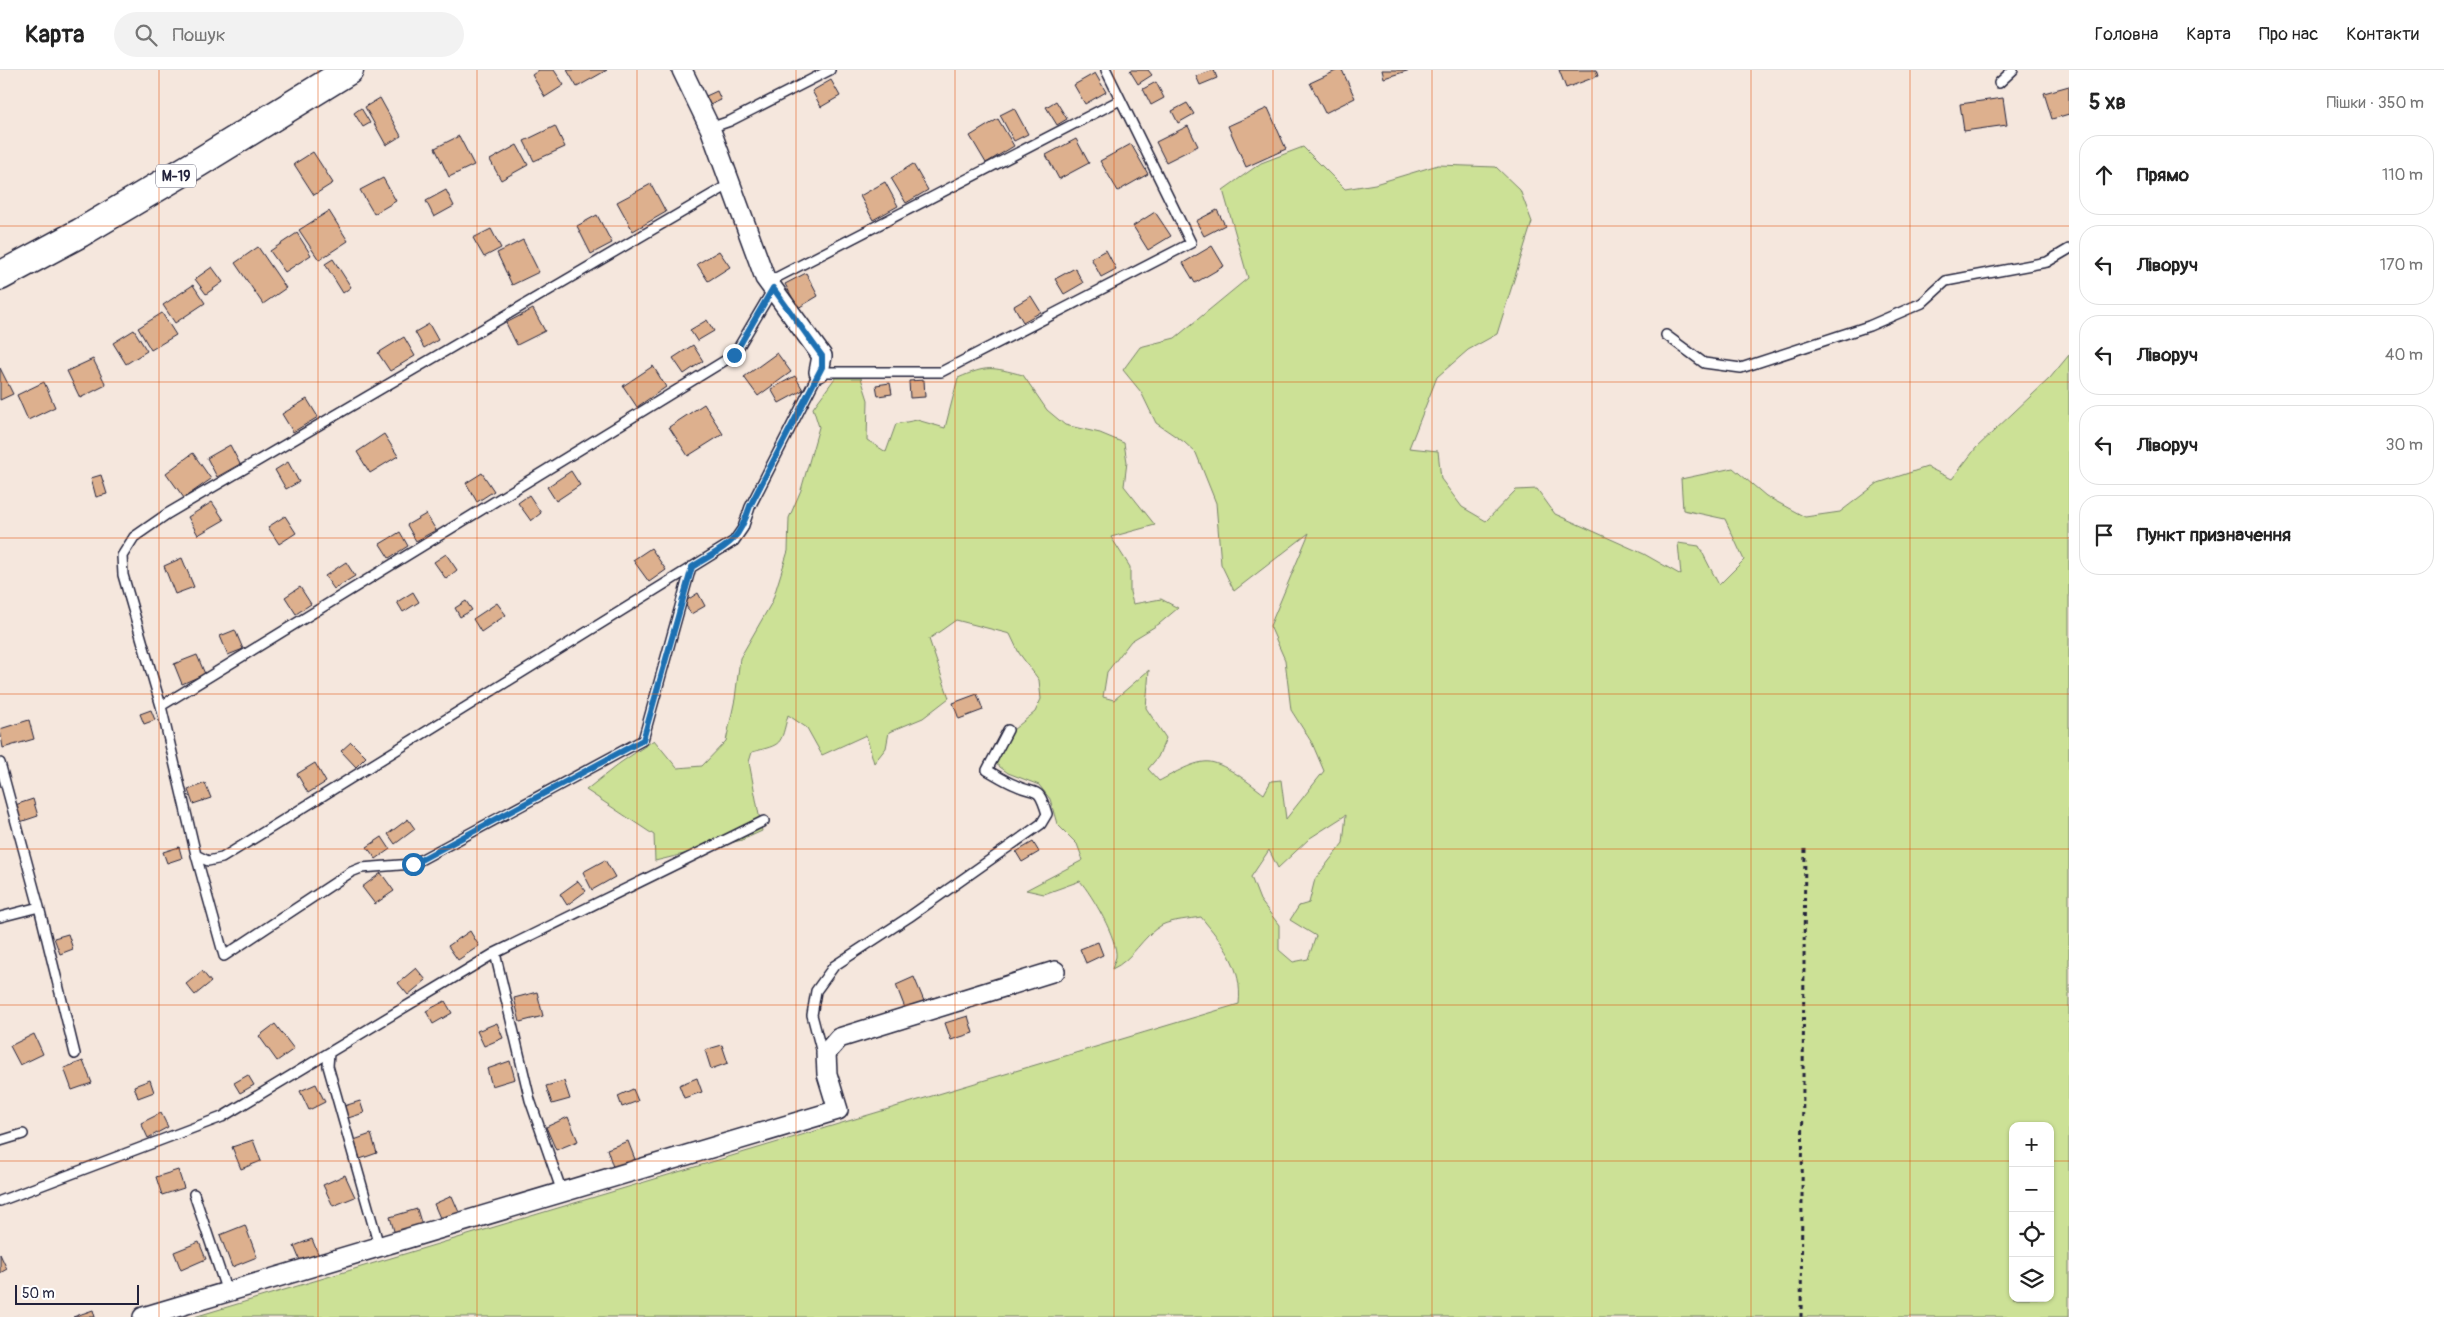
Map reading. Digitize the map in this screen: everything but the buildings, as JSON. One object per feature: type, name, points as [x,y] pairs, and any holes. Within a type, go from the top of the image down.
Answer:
[{"type":"highway","name":"М-19","points":[[0,276],[72,238],[349,70]]},
{"type":"street","points":[[682,70],[710,128],[770,285],[822,356],[819,372]]},
{"type":"street","points":[[143,1317],[838,1110],[827,1074],[826,1053],[839,1038],[1055,971]]},
{"type":"lane","points":[[710,128],[730,122],[830,70]]},
{"type":"lane","points":[[196,855],[208,861],[222,858],[734,541],[743,528],[750,506],[819,372],[941,372],[1191,243],[1106,70]]},
{"type":"lane","points":[[1999,83],[2013,70]]},
{"type":"lane","points":[[162,706],[734,355],[770,285],[1120,100]]},
{"type":"lane","points":[[692,567],[643,740],[413,864],[361,868],[351,872],[224,956],[196,855],[162,706],[123,575],[122,556],[134,537],[168,514],[730,184]]},
{"type":"lane","points":[[1666,335],[1704,363],[1741,368],[1869,326],[1922,303],[1946,281],[2047,262],[2069,249]]},
{"type":"lane","points":[[827,1074],[812,1015],[816,991],[834,966],[909,917],[1041,824],[1047,814],[1042,798],[1036,790],[1017,786],[987,770],[1008,730]]},
{"type":"lane","points":[[0,763],[39,907],[75,1054]]},
{"type":"lane","points":[[0,1201],[222,1117],[495,953],[764,821]]},
{"type":"lane","points":[[0,917],[39,907]]},
{"type":"lane","points":[[495,953],[530,1100],[562,1192]]},
{"type":"lane","points":[[329,1053],[328,1066],[379,1246]]},
{"type":"lane","points":[[0,1141],[22,1134]]},
{"type":"lane","points":[[194,1194],[227,1292]]},
{"type":"path","points":[[1801,1317],[1805,845]]},
{"type":"green space","points":[[1303,147],[1345,189],[1375,184],[1438,165],[1496,167],[1520,190],[1532,222],[1497,334],[1468,350],[1437,377],[1409,448],[1438,451],[1441,479],[1462,507],[1486,521],[1516,490],[1537,489],[1555,514],[1644,554],[1681,575],[1678,543],[1699,546],[1719,585],[1744,560],[1725,519],[1683,510],[1681,479],[1733,468],[1766,496],[1805,517],[1840,512],[1878,483],[1927,467],[1952,479],[1976,448],[2050,378],[2069,355],[2069,1317],[194,1317],[1239,1004],[1238,979],[1235,967],[1224,947],[1201,917],[1162,925],[1149,935],[1126,960],[1112,969],[1116,957],[1116,949],[1109,929],[1091,896],[1080,881],[1044,894],[1026,890],[1083,860],[1077,844],[1057,824],[1050,799],[1039,785],[1008,773],[996,764],[1013,730],[1035,712],[1041,699],[1039,680],[1019,653],[1010,634],[956,620],[929,639],[949,698],[923,718],[889,732],[886,748],[874,763],[866,735],[822,755],[807,728],[788,715],[779,742],[770,747],[752,752],[749,762],[762,831],[742,840],[655,861],[654,835],[586,790],[620,763],[654,740],[677,768],[702,766],[726,741],[735,699],[740,658],[772,602],[788,551],[789,518],[801,490],[819,427],[813,408],[835,378],[861,378],[868,400],[867,440],[886,452],[896,424],[917,420],[945,428],[958,378],[983,369],[996,369],[1023,375],[1047,410],[1065,425],[1100,433],[1124,443],[1127,462],[1124,486],[1155,525],[1111,537],[1130,567],[1130,592],[1133,604],[1161,599],[1178,608],[1159,624],[1131,641],[1107,672],[1103,697],[1114,700],[1149,670],[1146,708],[1166,738],[1158,757],[1148,769],[1159,781],[1191,765],[1210,762],[1231,771],[1264,794],[1271,781],[1281,780],[1286,819],[1324,771],[1312,743],[1291,710],[1285,660],[1270,626],[1309,533],[1234,591],[1221,564],[1216,503],[1196,453],[1184,442],[1156,423],[1141,392],[1123,370],[1140,347],[1175,338],[1248,278],[1223,190],[1261,163]],"holes":[[[1346,815],[1343,843],[1315,879],[1309,903],[1299,906],[1290,920],[1316,936],[1308,959],[1293,962],[1279,950],[1279,925],[1260,900],[1251,877],[1269,850],[1278,868],[1310,838]]]},
{"type":"route","points":[[413,864],[643,740],[692,567],[734,541],[743,528],[750,506],[822,367],[822,356],[773,288],[734,355]]}]
